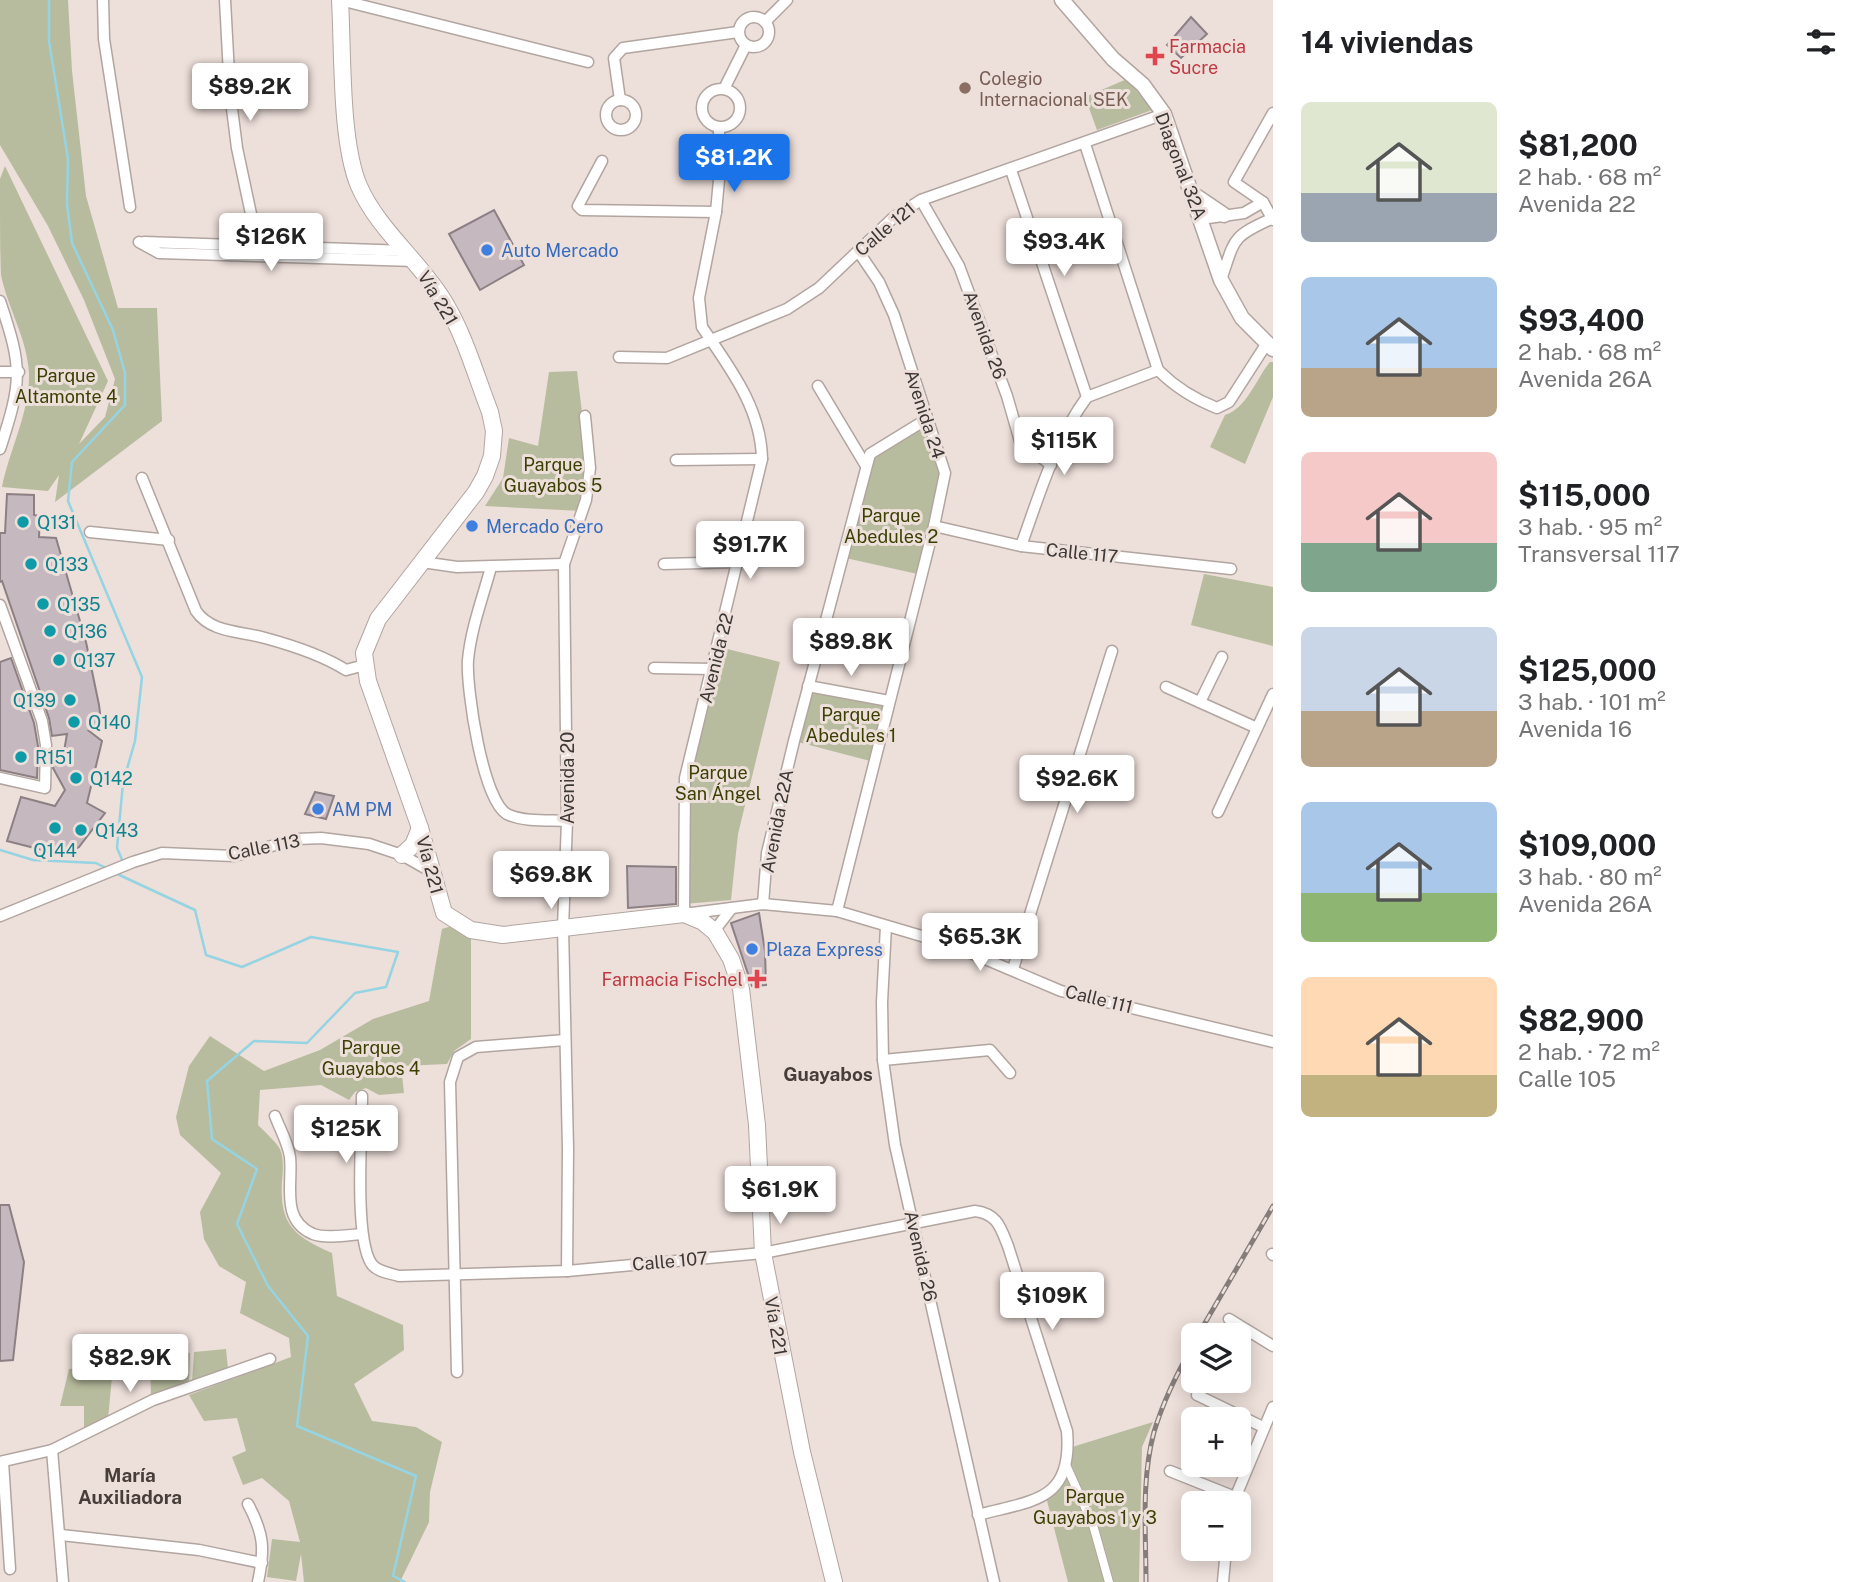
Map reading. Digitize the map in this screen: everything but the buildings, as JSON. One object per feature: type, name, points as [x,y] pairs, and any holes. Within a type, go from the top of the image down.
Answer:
[{"type":"main road","name":"Vía 221","points":[[340,0],[348,131],[354,173],[360,189],[383,224],[411,256],[445,303],[490,412],[494,431],[492,456],[485,476],[378,619],[368,639],[365,666],[420,828],[444,913],[471,930],[503,935],[684,914]]},
{"type":"main road","points":[[402,855],[419,836],[420,828]]},
{"type":"main road","points":[[684,914],[703,922],[714,931]]},
{"type":"main road","name":"Vía 221","points":[[714,931],[731,959],[741,989],[757,1125],[763,1253],[792,1403],[834,1582]]},
{"type":"street","points":[[103,0],[104,39],[130,207]]},
{"type":"street","points":[[225,0],[230,93],[237,148],[258,247]]},
{"type":"street","points":[[340,0],[587,62]]},
{"type":"street","points":[[765,22],[787,0]]},
{"type":"street","name":"Diagonal 32A","points":[[1062,0],[1113,59],[1143,85],[1164,114],[1221,280],[1242,318],[1270,346]]},
{"type":"street","points":[[748,18],[760,18],[769,31],[767,40],[755,48],[746,45],[738,32],[743,21],[748,18]]},
{"type":"street","points":[[620,100],[614,58],[624,48],[738,32]]},
{"type":"street","points":[[724,89],[746,45]]},
{"type":"street","points":[[724,89],[737,96],[741,111],[733,124],[719,128],[706,120],[702,106],[709,93],[724,89]]},
{"type":"street","points":[[1221,280],[1234,240],[1240,234],[1272,219],[1263,202],[1234,182],[1273,113]]},
{"type":"street","name":"Calle 121","points":[[619,357],[667,358],[787,309],[819,288],[894,217],[921,200],[1164,114]]},
{"type":"street","name":"Avenida 22","points":[[684,914],[685,778],[762,458],[758,420],[741,386],[702,327],[699,307],[716,212],[719,128]]},
{"type":"street","points":[[1085,144],[1158,370],[1174,386],[1198,401],[1217,408],[1229,402],[1270,346]]},
{"type":"street","points":[[602,161],[578,206],[582,210],[716,212]]},
{"type":"street","points":[[1011,170],[1087,397]]},
{"type":"street","points":[[1192,193],[1224,215]]},
{"type":"street","name":"Avenida 26","points":[[921,200],[959,267],[1007,396],[1020,440],[1051,465]]},
{"type":"street","points":[[1201,219],[1244,212],[1263,202]]},
{"type":"street","points":[[139,242],[258,247],[411,256],[159,253],[139,242]]},
{"type":"street","name":"Avenida 24","points":[[837,911],[934,526],[944,473],[894,315],[878,282],[858,251]]},
{"type":"street","points":[[0,301],[15,348],[19,372],[17,393],[0,449]]},
{"type":"street","points":[[1021,546],[1051,465],[1076,411],[1087,397],[1158,370]]},
{"type":"street","points":[[0,372],[19,372]]},
{"type":"street","points":[[818,386],[866,466]]},
{"type":"street","name":"Avenida 20","points":[[567,1270],[568,1149],[563,928],[568,821],[564,564],[586,500],[590,468],[585,416]]},
{"type":"street","name":"Avenida 22A","points":[[763,904],[767,853],[870,454],[927,419]]},
{"type":"street","points":[[676,460],[762,458]]},
{"type":"street","points":[[142,478],[196,611],[203,621],[224,630],[264,638],[333,662],[346,670],[365,666]]},
{"type":"street","name":"Calle 117","points":[[934,526],[1021,546],[1231,569]]},
{"type":"street","points":[[90,532],[169,540]]},
{"type":"street","points":[[422,562],[492,567],[564,564]]},
{"type":"street","points":[[664,564],[739,562]]},
{"type":"street","points":[[492,567],[473,631],[468,661],[469,691],[488,787],[495,803],[507,815],[568,821]]},
{"type":"street","points":[[0,778],[46,788],[46,745],[42,721],[1,610]]},
{"type":"street","points":[[1013,969],[1112,651]]},
{"type":"street","points":[[1200,702],[1222,657]]},
{"type":"street","points":[[654,668],[713,668]]},
{"type":"street","points":[[808,686],[889,701]]},
{"type":"street","points":[[1166,687],[1257,728]]},
{"type":"street","points":[[1218,812],[1273,694]]},
{"type":"street","name":"Calle 113","points":[[0,916],[134,862],[172,852],[234,856],[288,841],[310,838],[369,844],[402,855],[432,872]]},
{"type":"street","name":"Calle 111","points":[[684,914],[763,904],[837,911],[952,945],[1061,991],[1273,1042]]},
{"type":"street","points":[[714,931],[732,908]]},
{"type":"street","name":"Avenida 26","points":[[886,926],[882,1002],[883,1060],[895,1145],[994,1582]]},
{"type":"street","points":[[457,1372],[450,1082],[458,1057],[476,1046],[565,1040]]},
{"type":"street","points":[[883,1060],[990,1050],[1010,1073]]},
{"type":"street","points":[[275,1116],[289,1154],[291,1178],[288,1197],[295,1220],[314,1234],[362,1234],[362,1097]]},
{"type":"street","name":"Calle 107","points":[[362,1234],[371,1263],[377,1269],[399,1276],[454,1276],[567,1270],[763,1253],[975,1211],[987,1213],[997,1219],[1067,1431],[1068,1460]]},
{"type":"street","points":[[1229,1319],[1273,1346]]},
{"type":"street","points":[[10,1569],[1,1462],[51,1450],[153,1400],[270,1359]]},
{"type":"street","points":[[1197,1395],[1263,1427]]},
{"type":"street","points":[[1238,1491],[1273,1408]]},
{"type":"street","points":[[51,1450],[64,1582]]},
{"type":"street","points":[[978,1515],[1050,1493],[1063,1476],[1068,1460]]},
{"type":"street","points":[[1068,1460],[1093,1525],[1109,1582]]},
{"type":"street","points":[[1170,1471],[1214,1491]]},
{"type":"street","points":[[248,1504],[259,1525],[263,1544],[258,1582]]},
{"type":"street","points":[[61,1535],[199,1550],[262,1563]]},
{"type":"street","points":[[1223,1582],[1225,1561]]},
{"type":"green space","name":"Parque Altamonte 4","points":[[0,0],[68,0],[72,71],[86,196],[118,308],[157,308],[162,421],[55,502],[59,475],[48,491],[2,487],[23,416],[29,373],[25,348],[1,275],[0,179],[5,166],[108,381],[79,444],[105,417],[115,379],[84,300],[48,226],[0,145]]},
{"type":"green space","points":[[1127,79],[1152,110],[1097,130],[1085,97]]},
{"type":"green space","points":[[1270,362],[1273,362],[1273,397],[1245,464],[1210,447],[1225,415],[1245,400]]},
{"type":"green space","name":"Parque Guayabos 5","points":[[577,371],[589,471],[581,511],[485,506],[503,478],[509,438],[538,446],[549,372]]},
{"type":"green space","name":"Parque Abedules 2","points":[[927,419],[945,473],[922,575],[841,557],[870,454]]},
{"type":"green space","points":[[1204,574],[1273,587],[1273,646],[1191,625]]},
{"type":"green space","name":"Parque San Ángel","points":[[723,648],[780,662],[738,834],[731,900],[684,904],[685,778]]},
{"type":"green space","name":"Parque Abedules 1","points":[[808,686],[889,701],[874,762],[794,741]]},
{"type":"green space","name":"Parque Guayabos 4","points":[[455,925],[471,938],[471,1039],[454,1051],[447,1064],[401,1066],[404,1093],[379,1095],[366,1088],[355,1092],[349,1100],[321,1085],[260,1090],[258,1125],[280,1149],[283,1165],[283,1209],[292,1228],[308,1241],[332,1253],[337,1296],[403,1325],[404,1350],[354,1384],[372,1421],[416,1427],[442,1442],[430,1492],[429,1522],[400,1582],[304,1582],[301,1554],[296,1581],[267,1577],[272,1539],[300,1542],[289,1501],[262,1478],[243,1485],[232,1457],[246,1451],[237,1418],[204,1421],[189,1395],[291,1357],[289,1338],[240,1313],[246,1282],[219,1266],[204,1239],[200,1212],[221,1173],[180,1135],[176,1117],[189,1066],[210,1036],[264,1071],[320,1050],[373,1019],[429,1001],[442,929]]},
{"type":"green space","points":[[226,1349],[228,1369],[192,1383],[194,1352]]},
{"type":"green space","points":[[190,1353],[189,1383],[151,1397],[150,1357]]},
{"type":"green space","points":[[113,1366],[108,1419],[84,1431],[84,1406],[60,1406],[69,1369]]},
{"type":"green space","name":"Parque Guayabos 1 y 3","points":[[1153,1422],[1142,1447],[1139,1582],[1068,1582],[1046,1497],[1069,1448]]},
{"type":"waterway","points":[[49,0],[49,41],[68,159],[67,204],[72,243],[113,330],[125,373],[125,405],[72,462],[68,501],[142,677],[135,741],[123,783],[117,848],[123,862]]},
{"type":"waterway","points":[[0,850],[33,860],[96,863],[106,868]]},
{"type":"waterway","points":[[115,873],[195,910],[206,955],[242,967],[311,937],[398,952],[386,987],[355,993],[307,1043],[254,1041],[207,1081],[212,1139],[257,1169],[237,1224],[268,1286],[308,1336],[297,1426],[416,1476],[393,1576],[405,1582]]},
{"type":"railway","points":[[1205,1323],[1273,1206]]},
{"type":"railway","points":[[1146,1582],[1145,1507],[1150,1450],[1166,1398],[1181,1368]]},
{"type":"place","name":"Farmacia Sucre","points":[[1155,56]]},
{"type":"place","name":"Colegio Internacional SEK","points":[[965,88]]},
{"type":"place","name":"Auto Mercado","points":[[487,250]]},
{"type":"place","name":"Q131","points":[[23,522]]},
{"type":"place","name":"Mercado Cero","points":[[472,526]]},
{"type":"place","name":"Q133","points":[[31,564]]},
{"type":"place","name":"Q135","points":[[43,604]]},
{"type":"place","name":"Q136","points":[[50,631]]},
{"type":"place","name":"Q137","points":[[59,660]]},
{"type":"place","name":"Q139","points":[[70,700]]},
{"type":"place","name":"Q140","points":[[74,722]]},
{"type":"place","name":"R151","points":[[21,757]]},
{"type":"place","name":"Q142","points":[[76,778]]},
{"type":"place","name":"AM PM","points":[[318,809]]},
{"type":"place","name":"Q144","points":[[55,828]]},
{"type":"place","name":"Q143","points":[[81,830]]},
{"type":"place","name":"Plaza Express","points":[[752,949]]},
{"type":"place","name":"Farmacia Fischel","points":[[757,979]]},
{"type":"district","name":"Guayabos","points":[[828,1074]]},
{"type":"district","name":"María Auxiliadora","points":[[130,1486]]}]
